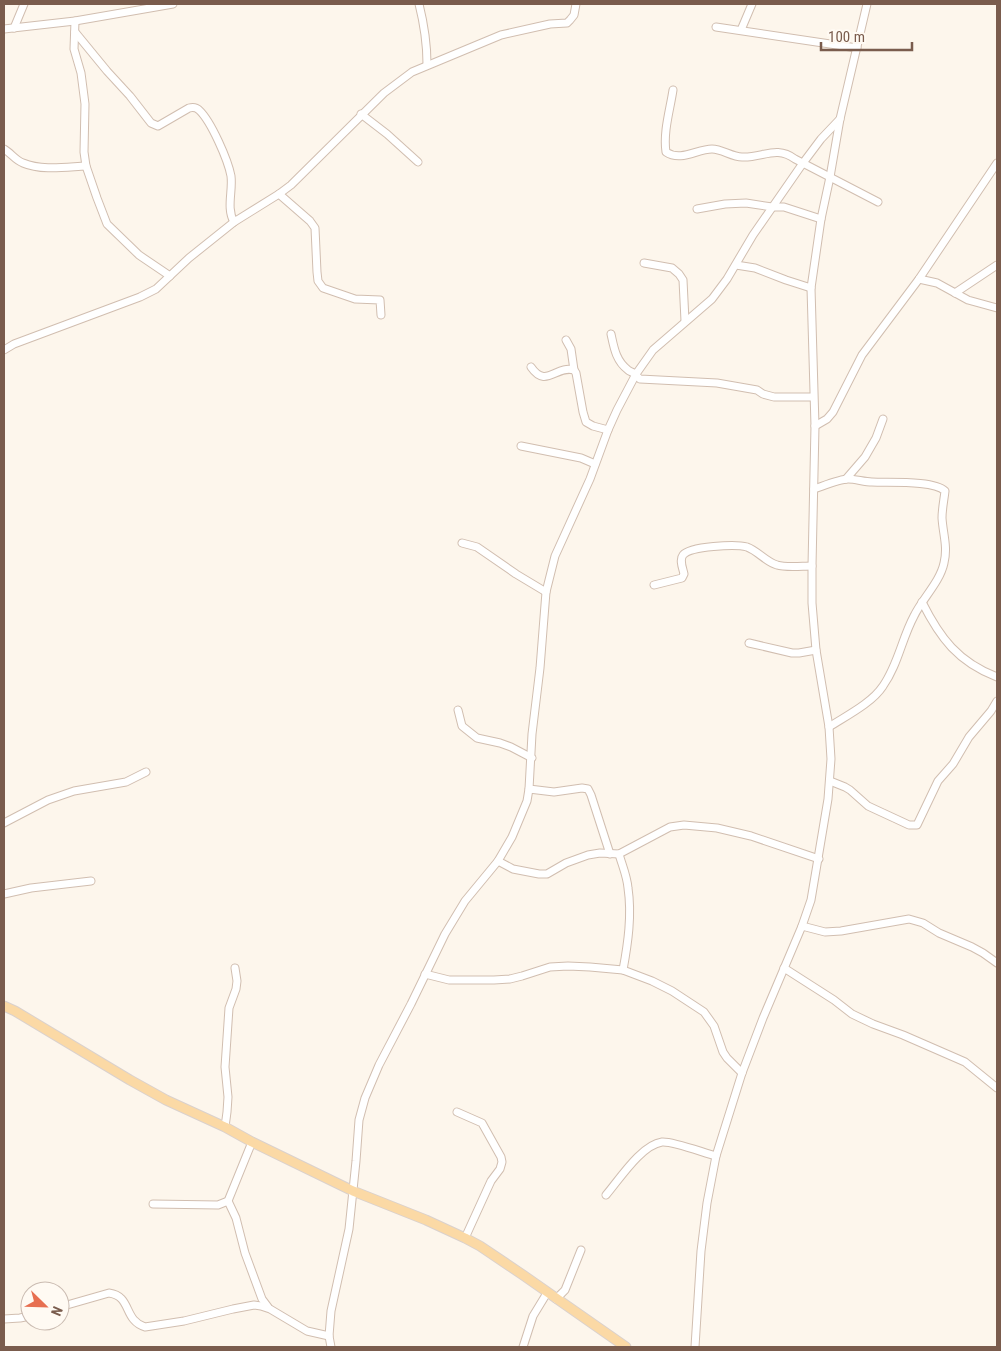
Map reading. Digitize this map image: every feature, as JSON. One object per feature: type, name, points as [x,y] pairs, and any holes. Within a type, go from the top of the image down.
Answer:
[{"type":"main road","points":[[4,1006],[166,1100],[225,1127],[353,1191],[426,1220],[465,1238],[487,1251],[626,1347]]},
{"type":"street","points":[[14,28],[24,4]]},
{"type":"street","points":[[4,28],[75,21],[173,4]]},
{"type":"street","points":[[419,4],[425,32],[428,64]]},
{"type":"street","points":[[4,350],[14,344],[140,297],[156,289],[189,258],[234,222],[279,194],[300,176],[384,92],[412,72],[501,34],[550,24],[567,23],[574,15],[576,4]]},
{"type":"street","points":[[740,30],[752,4]]},
{"type":"street","points":[[695,1347],[701,1251],[707,1203],[716,1156],[742,1073],[811,900],[830,781],[829,727],[816,650],[812,603],[815,426],[811,288],[821,219],[840,119],[867,4]]},
{"type":"street","points":[[75,21],[74,48],[81,73],[85,104],[84,152],[86,166],[107,224],[140,255],[170,276]]},
{"type":"street","points":[[716,27],[857,48]]},
{"type":"street","points":[[75,32],[155,126],[189,108],[199,109],[208,121],[228,163],[231,178],[230,214],[234,222]]},
{"type":"street","points":[[673,90],[667,126],[666,147],[666,152],[670,155],[683,156],[712,149],[740,157],[778,152],[789,154],[878,202]]},
{"type":"street","points":[[361,114],[418,162]]},
{"type":"street","points":[[331,1347],[329,1336],[332,1299],[349,1229],[359,1120],[365,1098],[379,1065],[456,916],[498,861],[512,837],[527,801],[546,592],[555,556],[590,480],[608,430],[636,374],[653,350],[712,299],[728,280],[753,235],[772,207],[820,140],[840,119]]},
{"type":"street","points":[[4,149],[15,159],[37,167],[86,166]]},
{"type":"street","points":[[815,426],[827,419],[833,412],[862,355],[919,279],[997,163]]},
{"type":"street","points":[[279,194],[310,221],[315,228],[318,281],[324,288],[356,299],[380,300],[381,315]]},
{"type":"street","points":[[697,209],[725,204],[746,203],[784,207],[821,219]]},
{"type":"street","points":[[644,263],[672,268],[679,274],[683,280],[686,321]]},
{"type":"street","points":[[736,265],[755,268],[811,288]]},
{"type":"street","points":[[955,292],[997,265]]},
{"type":"street","points":[[919,279],[937,283],[968,300],[997,308]]},
{"type":"street","points":[[611,334],[618,360],[628,370],[636,374],[637,377],[645,380],[717,383],[757,390],[774,397],[814,397]]},
{"type":"street","points":[[566,340],[571,349],[586,422],[592,426],[608,430]]},
{"type":"street","points":[[531,367],[540,376],[546,376],[569,368],[574,370]]},
{"type":"street","points":[[846,479],[865,458],[876,438],[883,419]]},
{"type":"street","points":[[521,446],[581,458],[595,464]]},
{"type":"street","points":[[814,489],[846,479],[921,484],[936,486],[942,488],[945,492],[942,517],[946,543],[944,564],[940,574],[913,618],[902,648],[884,685],[871,699],[829,727]]},
{"type":"street","points":[[462,543],[477,547],[546,592]]},
{"type":"street","points":[[654,586],[682,578],[684,574],[681,560],[683,555],[689,551],[702,548],[743,546],[758,553],[777,566],[812,566]]},
{"type":"street","points":[[922,602],[933,625],[950,647],[987,673],[997,677]]},
{"type":"street","points":[[913,618],[929,617]]},
{"type":"street","points":[[749,643],[792,653],[816,650]]},
{"type":"street","points":[[830,781],[850,790],[868,806],[909,825],[917,825],[938,781],[953,764],[968,737],[991,711],[997,701]]},
{"type":"street","points":[[458,710],[462,726],[477,738],[511,746],[532,758]]},
{"type":"street","points":[[4,823],[48,800],[74,792],[126,782],[146,772]]},
{"type":"street","points":[[529,789],[554,792],[582,788],[588,789],[610,854]]},
{"type":"street","points":[[498,861],[513,869],[547,874],[566,863],[588,855],[619,854],[670,826],[684,824],[717,828],[751,836],[819,859]]},
{"type":"street","points":[[619,854],[628,886],[630,902],[627,947],[623,970]]},
{"type":"street","points":[[4,894],[31,888],[91,881]]},
{"type":"street","points":[[802,926],[825,932],[850,930],[909,919],[923,923],[950,939],[984,953],[997,962]]},
{"type":"street","points":[[425,974],[449,980],[494,980],[510,979],[550,967],[590,966],[623,970],[672,991],[704,1012],[714,1026],[723,1052],[742,1073]]},
{"type":"street","points":[[225,1127],[228,1104],[225,1067],[229,1008],[237,981],[234,968]]},
{"type":"street","points":[[784,968],[834,1000],[852,1014],[965,1062],[997,1088]]},
{"type":"street","points":[[457,1112],[482,1124],[502,1162],[500,1169],[491,1181],[465,1238]]},
{"type":"street","points":[[153,1204],[218,1205],[228,1201],[252,1142]]},
{"type":"street","points":[[606,1195],[636,1158],[648,1148],[662,1142],[676,1144],[716,1156]]},
{"type":"street","points":[[228,1201],[236,1218],[245,1253],[262,1299],[270,1309]]},
{"type":"street","points":[[556,1299],[565,1290],[581,1250]]},
{"type":"street","points":[[70,1304],[109,1293],[116,1294],[121,1298],[134,1321],[145,1327],[184,1321],[254,1305],[270,1309],[307,1332],[329,1336]]},
{"type":"street","points":[[523,1347],[533,1316],[547,1293]]},
{"type":"street","points":[[4,1319],[20,1318]]}]
